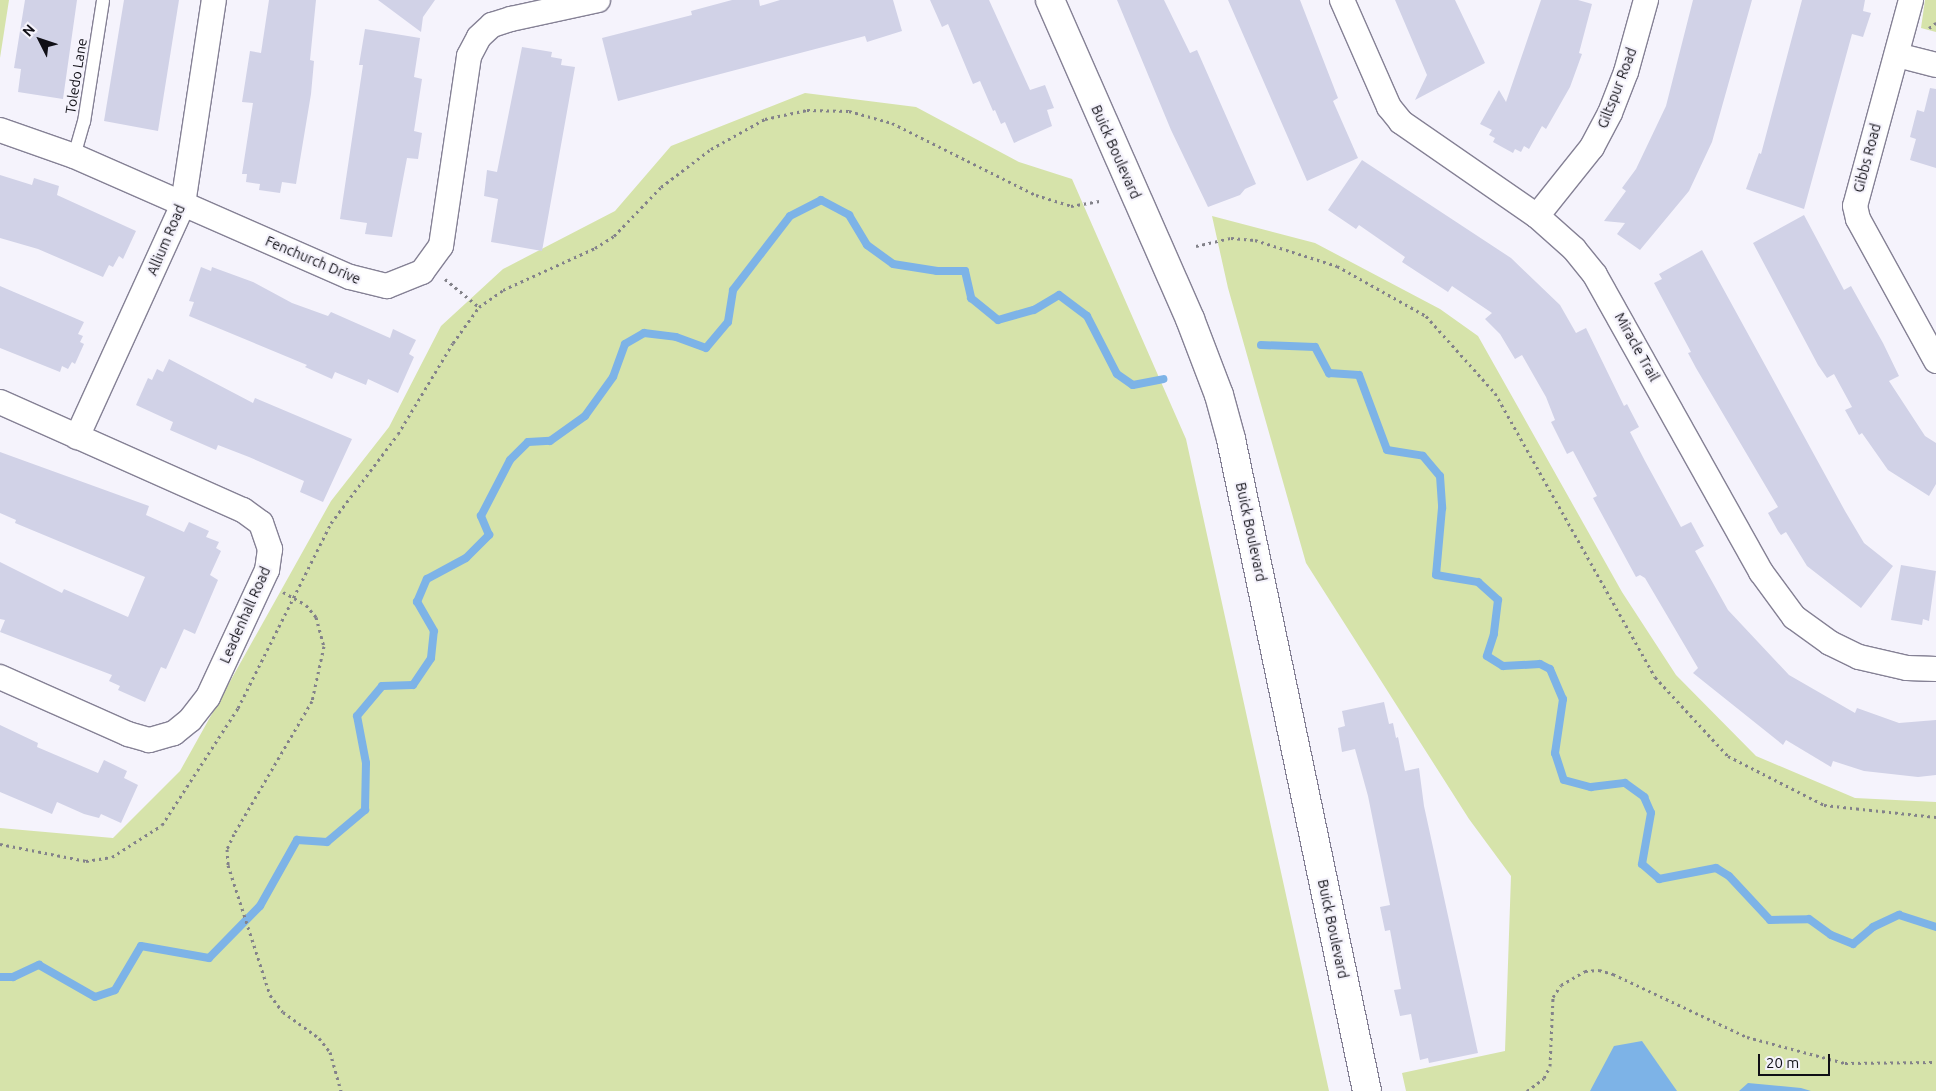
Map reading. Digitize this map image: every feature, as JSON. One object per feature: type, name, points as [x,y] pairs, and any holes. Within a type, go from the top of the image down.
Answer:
[{"type":"street","name":"Allium Road","points":[[77,437],[183,204],[214,0]]},
{"type":"street","name":"Fenchurch Drive","points":[[0,130],[74,156],[356,279],[387,286],[422,272],[441,246],[469,56],[479,38],[492,25],[598,0]]},
{"type":"street","name":"Buick Boulevard","points":[[1050,0],[1190,319],[1219,395],[1231,439],[1368,1091]]},
{"type":"street","name":"Miracle Trail","points":[[1342,0],[1390,107],[1401,122],[1537,216],[1574,249],[1604,289],[1761,572],[1794,617],[1830,643],[1859,657],[1907,668],[1936,669]]},
{"type":"street","name":"Giltspur Road","points":[[1537,216],[1592,147],[1610,113],[1626,72],[1646,0]]},
{"type":"street","name":"Gibbs Road","points":[[1911,0],[1855,206],[1858,219],[1936,361]]},
{"type":"street","points":[[1897,55],[1936,65]]},
{"type":"street","name":"Leadenhall Road","points":[[0,402],[243,510],[261,523],[270,549],[267,570],[208,696],[190,720],[174,733],[149,740],[128,734],[0,676]]},
{"type":"lane","name":"Toledo Lane","points":[[74,156],[84,122],[103,0]]},
{"type":"path","points":[[0,844],[86,861],[112,857],[162,825],[238,708],[330,523],[398,434],[453,343],[479,307],[503,290],[595,248],[614,236],[661,187],[710,149],[765,119],[807,110],[849,111],[892,124],[1036,195],[1071,206],[1100,201]]},
{"type":"path","points":[[1196,246],[1231,238],[1255,240],[1337,266],[1426,316],[1495,393],[1655,677],[1728,756],[1824,805],[1936,817]]},
{"type":"path","points":[[440,274],[479,307]]},
{"type":"path","points":[[283,592],[306,605],[322,631],[324,646],[312,701],[234,834],[227,848],[228,865],[270,995],[282,1012],[319,1038],[330,1052],[341,1091]]},
{"type":"path","points":[[1527,1091],[1544,1078],[1550,1066],[1553,997],[1560,984],[1585,970],[1599,970],[1613,974],[1747,1037],[1845,1062],[1936,1062]]},
{"type":"green space","points":[[0,0],[9,0],[0,58]]},
{"type":"green space","points":[[1925,0],[1936,0],[1936,32],[1921,28]]},
{"type":"green space","points":[[805,93],[916,107],[1019,162],[1072,179],[1186,439],[1329,1091],[0,1091],[0,828],[113,838],[180,771],[331,501],[389,427],[441,326],[503,269],[615,211],[671,146]]},
{"type":"green space","points":[[1212,216],[1315,243],[1440,309],[1478,336],[1622,592],[1676,675],[1756,756],[1855,798],[1936,802],[1936,1091],[1406,1091],[1402,1073],[1505,1051],[1511,876],[1469,819],[1306,563],[1228,288]]},
{"type":"water","points":[[1642,1041],[1677,1091],[1590,1091],[1614,1046]]},
{"type":"water","points":[[1748,1083],[1801,1088],[1811,1091],[1739,1091]]},
{"type":"building","points":[[25,0],[77,0],[63,99],[18,92],[21,69],[14,68]]},
{"type":"building","points":[[124,0],[179,0],[158,131],[104,121]]},
{"type":"building","points":[[269,0],[316,0],[310,60],[314,61],[311,94],[296,184],[282,182],[280,193],[259,190],[260,184],[246,182],[247,174],[242,174],[253,103],[242,102],[250,51],[261,53]]},
{"type":"building","points":[[378,0],[435,0],[423,17],[421,32]]},
{"type":"building","points":[[732,0],[759,0],[760,6],[780,0],[893,0],[902,31],[867,42],[865,36],[618,101],[602,38],[692,15],[691,11]]},
{"type":"building","points":[[930,0],[989,0],[1030,90],[1045,85],[1054,108],[1047,110],[1052,126],[1014,143],[1005,122],[1001,124],[995,110],[993,111],[980,81],[973,84],[948,24],[942,27]]},
{"type":"building","points":[[1117,0],[1164,0],[1190,53],[1197,50],[1256,184],[1245,189],[1240,195],[1208,207],[1171,130]]},
{"type":"building","points":[[1228,0],[1300,0],[1338,98],[1333,101],[1358,158],[1307,181]]},
{"type":"building","points":[[1395,0],[1455,0],[1485,63],[1415,100],[1427,75]]},
{"type":"building","points":[[1541,0],[1578,0],[1592,4],[1579,53],[1582,54],[1570,87],[1546,129],[1542,126],[1529,149],[1524,146],[1521,152],[1515,149],[1513,153],[1493,142],[1495,138],[1489,135],[1492,130],[1480,124],[1499,90],[1506,102]]},
{"type":"building","points":[[1693,0],[1752,0],[1712,142],[1689,191],[1640,250],[1617,234],[1625,223],[1604,221],[1626,191],[1622,188],[1636,169],[1666,106]]},
{"type":"building","points":[[1802,0],[1865,0],[1863,11],[1871,13],[1863,37],[1852,34],[1804,209],[1746,189],[1759,153],[1761,154]]},
{"type":"building","points":[[365,29],[420,38],[414,77],[422,79],[414,131],[422,133],[418,159],[407,158],[392,237],[365,234],[367,223],[340,219],[363,65],[359,65]]},
{"type":"building","points":[[522,47],[552,52],[551,57],[562,59],[561,65],[575,67],[542,251],[491,242],[498,199],[484,196],[487,170],[497,172]]},
{"type":"building","points":[[1930,88],[1936,89],[1936,168],[1910,160],[1916,139],[1910,137],[1917,110],[1924,112]]},
{"type":"building","points":[[1362,160],[1511,258],[1560,305],[1576,333],[1586,328],[1624,406],[1627,404],[1639,427],[1630,432],[1681,527],[1691,522],[1704,546],[1695,551],[1728,610],[1789,675],[1855,713],[1857,708],[1899,723],[1936,720],[1936,775],[1918,777],[1864,771],[1833,761],[1831,767],[1786,740],[1783,745],[1693,673],[1698,668],[1645,578],[1640,575],[1636,577],[1593,498],[1597,496],[1573,451],[1567,454],[1551,422],[1555,420],[1546,397],[1522,355],[1515,359],[1500,334],[1485,319],[1492,313],[1452,286],[1448,292],[1402,262],[1405,257],[1359,225],[1356,229],[1328,210]]},
{"type":"building","points":[[0,175],[32,185],[34,178],[59,186],[57,195],[136,231],[123,259],[119,256],[113,267],[109,265],[103,277],[38,249],[0,238]]},
{"type":"building","points":[[1804,215],[1844,290],[1851,286],[1883,343],[1899,376],[1889,381],[1925,436],[1936,443],[1936,484],[1929,496],[1888,470],[1862,433],[1859,435],[1845,410],[1852,407],[1834,374],[1827,378],[1818,365],[1753,243]]},
{"type":"building","points":[[1702,250],[1864,543],[1893,566],[1861,608],[1807,566],[1786,532],[1781,535],[1778,531],[1768,513],[1778,507],[1696,368],[1688,353],[1691,352],[1654,283],[1662,279],[1659,274]]},
{"type":"building","points":[[201,267],[211,271],[212,267],[253,282],[292,303],[328,316],[331,312],[390,338],[393,329],[416,340],[409,354],[414,357],[398,393],[368,379],[366,385],[335,372],[332,379],[305,367],[307,365],[189,316],[194,302],[189,301]]},
{"type":"building","points":[[0,286],[84,322],[78,334],[83,336],[80,342],[84,344],[75,364],[72,362],[68,369],[62,366],[60,372],[0,348]]},
{"type":"building","points":[[169,359],[253,403],[255,398],[352,439],[323,502],[300,492],[304,481],[218,445],[216,450],[170,430],[173,422],[136,405],[148,378],[152,380],[157,369],[163,372]]},
{"type":"building","points":[[0,452],[149,506],[146,515],[184,532],[189,522],[209,531],[206,537],[219,542],[216,548],[221,551],[210,575],[218,580],[195,634],[184,629],[166,669],[161,667],[145,702],[118,690],[120,686],[109,681],[112,675],[0,632],[5,620],[0,619],[0,562],[62,593],[64,589],[128,617],[145,577],[15,523],[16,520],[0,513]]},
{"type":"building","points":[[1901,565],[1936,571],[1929,621],[1923,619],[1922,625],[1891,620]]},
{"type":"building","points":[[1384,702],[1389,724],[1393,723],[1396,738],[1398,737],[1405,771],[1419,768],[1424,806],[1478,1053],[1429,1063],[1428,1058],[1420,1060],[1411,1014],[1400,1016],[1394,990],[1401,989],[1390,930],[1385,931],[1380,907],[1390,905],[1368,796],[1355,749],[1342,752],[1338,728],[1345,726],[1342,711]]},
{"type":"building","points":[[0,725],[38,743],[37,747],[98,773],[104,760],[127,771],[124,778],[138,785],[121,823],[101,814],[99,818],[84,814],[57,802],[52,814],[0,792]]},
{"type":"waterway","points":[[0,977],[13,977],[39,965],[95,997],[115,990],[141,946],[209,958],[260,906],[297,840],[327,842],[365,810],[366,763],[357,716],[382,686],[413,685],[431,658],[434,631],[417,602],[427,579],[466,558],[489,535],[481,516],[510,460],[528,442],[550,441],[585,416],[613,377],[625,344],[644,333],[676,337],[706,348],[728,322],[733,290],[790,216],[821,200],[849,215],[867,245],[893,264],[937,271],[965,271],[971,298],[998,320],[1034,310],[1059,295],[1087,316],[1117,374],[1133,385],[1163,379]]},
{"type":"waterway","points":[[1261,345],[1315,347],[1329,373],[1359,375],[1387,450],[1423,456],[1440,476],[1442,508],[1436,575],[1478,582],[1498,600],[1494,634],[1487,656],[1503,666],[1540,664],[1550,669],[1563,699],[1555,753],[1564,780],[1591,787],[1625,783],[1644,797],[1651,813],[1642,864],[1659,879],[1716,868],[1729,876],[1770,920],[1809,919],[1831,935],[1853,944],[1873,927],[1899,915],[1936,927]]}]
